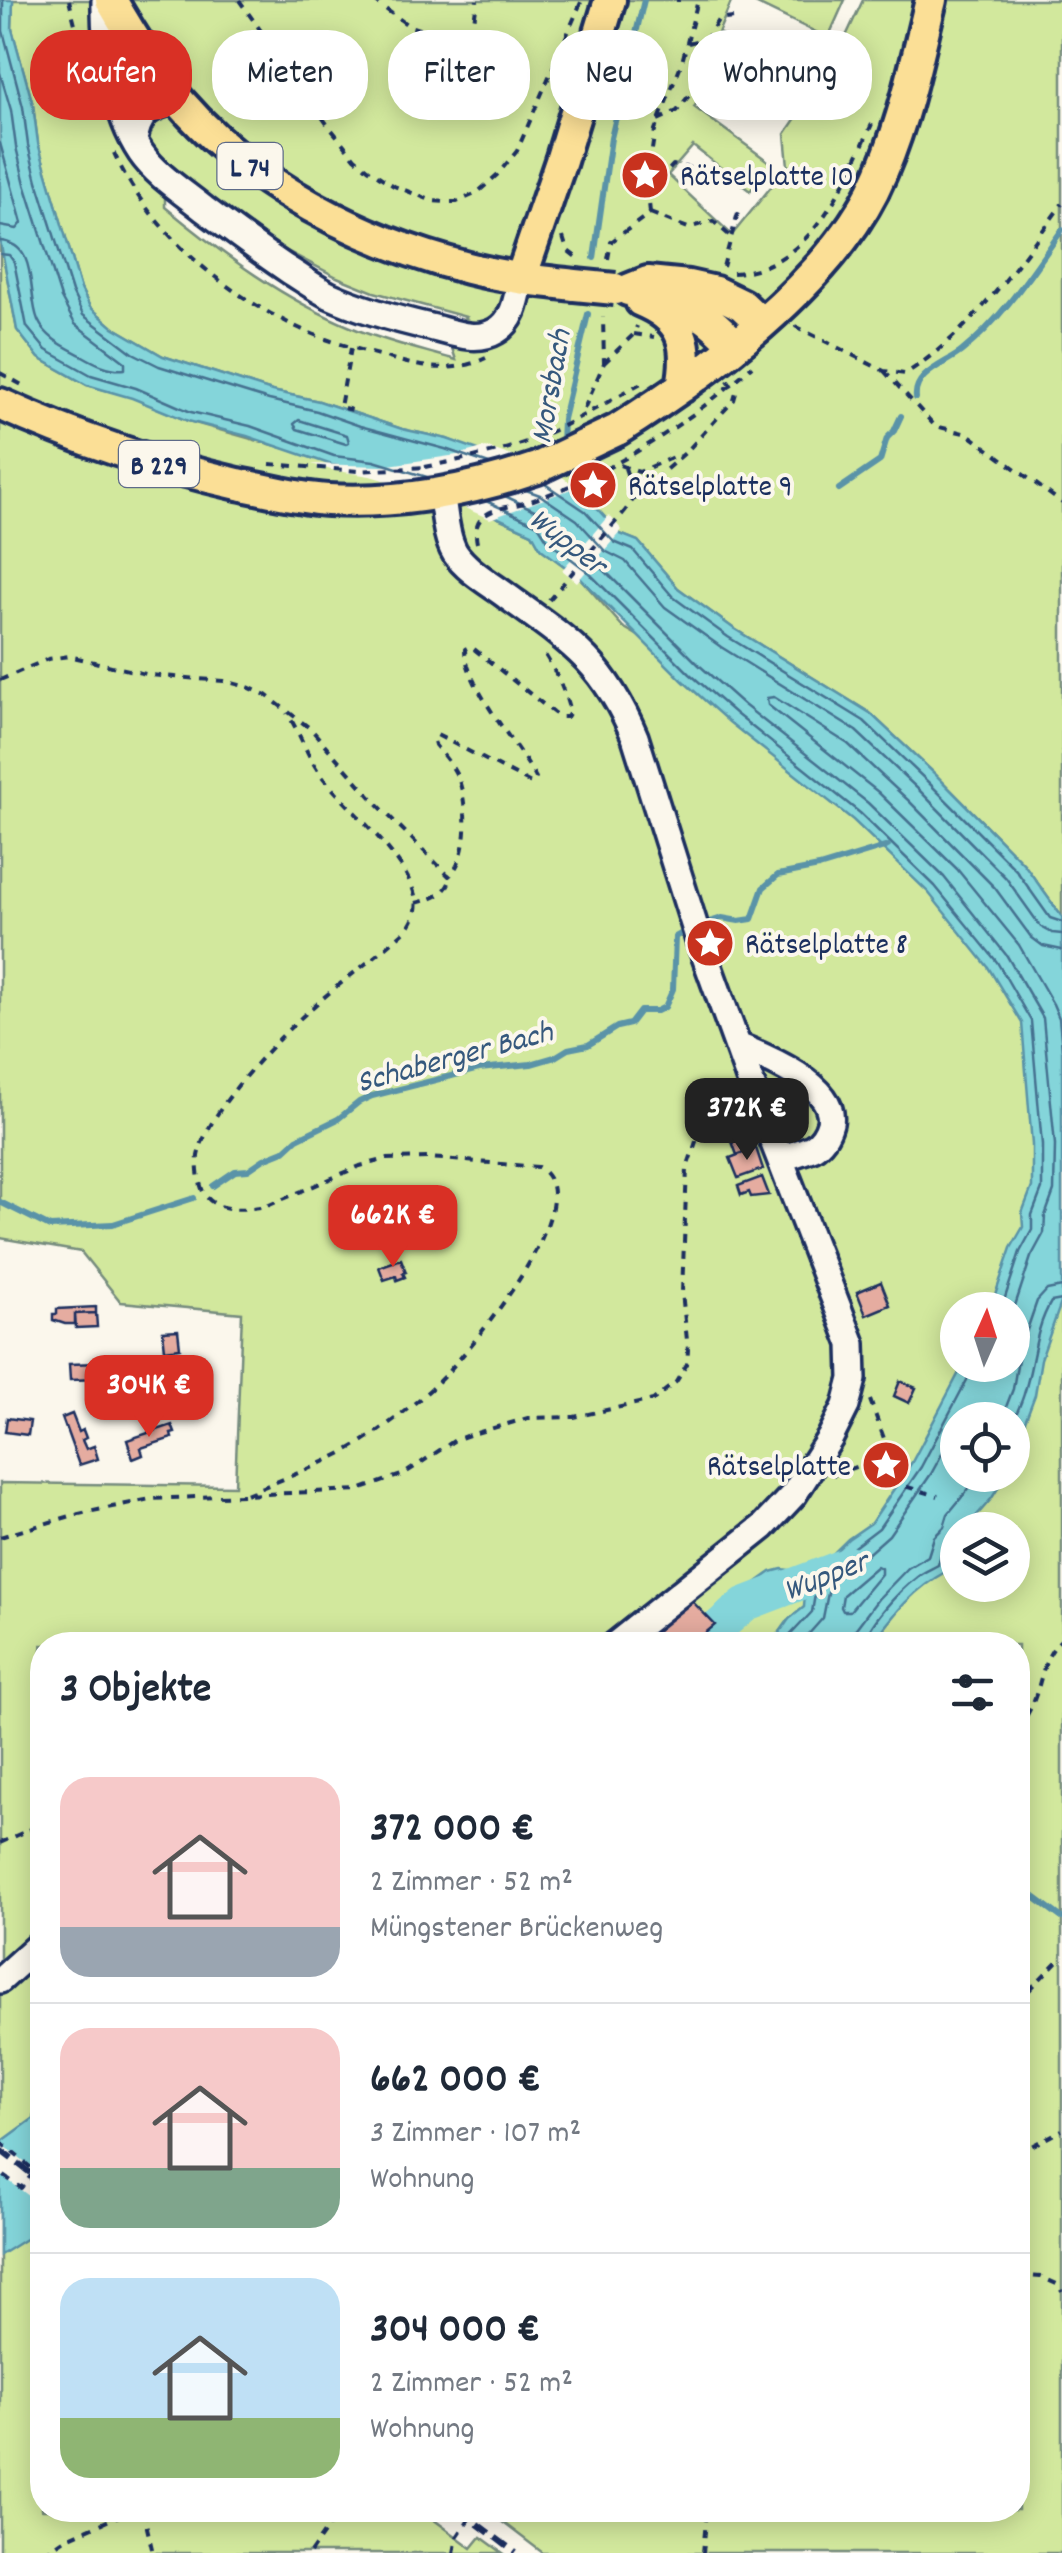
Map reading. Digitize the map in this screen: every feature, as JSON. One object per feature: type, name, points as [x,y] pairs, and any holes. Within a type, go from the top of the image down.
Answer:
[{"type":"main road","name":"L 74","points":[[108,0],[128,30]]},
{"type":"main road","points":[[521,278],[610,0]]},
{"type":"main road","name":"B 229","points":[[0,404],[108,449],[186,472],[326,500],[442,493],[538,468],[611,416],[682,387],[761,323],[840,243],[874,189],[898,132],[931,0]]},
{"type":"main road","name":"L 74","points":[[192,115],[258,172],[333,218],[398,246],[468,268],[521,278],[576,273],[615,299],[638,300],[654,307],[675,322],[680,331],[686,363],[682,387]]},
{"type":"main road","name":"L 74","points":[[615,299],[648,282],[715,292],[742,305],[761,323]]},
{"type":"main road","name":"L 74","points":[[615,299],[676,299],[722,331],[735,346]]},
{"type":"street","points":[[108,0],[104,26],[121,115],[134,141],[144,157],[175,186],[251,245],[324,293],[375,314],[468,336],[483,336],[506,322],[514,311],[521,278]]},
{"type":"street","points":[[134,141],[140,120]]},
{"type":"street","points":[[442,493],[449,536],[457,556],[477,574],[541,608],[614,692],[635,736],[696,929],[756,1097],[848,1328],[853,1353],[853,1378],[846,1406],[800,1486],[763,1526],[631,1632]]},
{"type":"street","points":[[738,1046],[805,1080],[828,1104],[830,1122],[821,1141],[782,1158]]},
{"type":"street","points":[[0,1980],[30,1953]]},
{"type":"path","points":[[239,0],[327,124],[368,170],[394,186],[433,201],[457,202],[476,193],[517,152],[582,0]]},
{"type":"path","points":[[374,0],[409,26],[459,41],[467,39],[474,29],[477,0]]},
{"type":"path","points":[[691,30],[698,0]]},
{"type":"path","points":[[712,30],[718,20],[733,18]]},
{"type":"path","points":[[668,94],[688,43]]},
{"type":"path","points":[[668,116],[678,112],[688,97]]},
{"type":"path","points":[[650,213],[647,182],[658,120]]},
{"type":"path","points":[[738,209],[722,274],[753,272],[775,263],[817,227],[847,179],[872,124]]},
{"type":"path","points":[[648,194],[674,165],[690,168]]},
{"type":"path","points":[[884,372],[905,374],[926,362],[966,326],[1062,204]]},
{"type":"path","points":[[650,213],[688,228],[713,221],[730,236]]},
{"type":"path","points":[[608,259],[611,242],[650,213]]},
{"type":"path","points":[[565,223],[564,244],[576,273]]},
{"type":"path","points":[[584,408],[604,364],[615,299]]},
{"type":"path","points":[[795,326],[884,372],[935,426],[968,434],[1062,503]]},
{"type":"path","points":[[604,364],[634,334],[658,337]]},
{"type":"path","points":[[351,348],[340,408],[356,412]]},
{"type":"path","points":[[0,373],[30,390]]},
{"type":"path","points":[[265,464],[358,471],[425,467],[486,455],[558,429],[611,416],[652,380]]},
{"type":"path","points":[[416,903],[440,893],[448,885],[464,838],[458,777],[434,738],[440,736],[530,782],[534,783],[536,778],[480,689],[464,656],[465,650],[474,649],[559,716],[570,714],[553,665],[529,626],[635,497],[734,400],[732,384],[676,427],[603,470],[529,502],[486,514],[478,523],[478,545]]},
{"type":"path","points":[[635,497],[622,466],[639,472],[681,456]]},
{"type":"path","points":[[0,680],[48,659],[69,656],[150,675],[238,683],[266,695],[310,729],[446,875],[451,875]]},
{"type":"path","points":[[246,1494],[358,1445],[438,1382],[493,1315],[536,1252],[552,1212],[552,1186],[538,1168],[430,1158],[400,1157],[374,1162],[260,1207],[220,1206],[205,1197],[198,1167],[202,1146],[230,1098],[270,1049],[313,1006],[408,928],[415,916],[416,903],[403,872],[319,772],[281,706]]},
{"type":"path","points":[[0,1537],[150,1498],[359,1490],[404,1474],[466,1436],[528,1418],[574,1417],[642,1404],[668,1390],[687,1364],[682,1292],[690,1155],[703,1121],[756,1097]]},
{"type":"path","points":[[853,1353],[901,1486],[938,1496]]},
{"type":"path","points":[[800,1486],[889,1455]]},
{"type":"path","points":[[1030,1710],[1051,1648],[1062,1639]]},
{"type":"path","points":[[0,1844],[30,1830]]},
{"type":"path","points":[[1030,1989],[1062,1956]]},
{"type":"path","points":[[1030,2147],[1062,2130]]},
{"type":"path","points":[[0,2142],[30,2166]]},
{"type":"path","points":[[0,2173],[21,2188],[30,2176]]},
{"type":"path","points":[[1030,2277],[1059,2285],[1062,2292]]},
{"type":"path","points":[[44,2553],[65,2538],[104,2522]]},
{"type":"path","points":[[146,2522],[153,2553]]},
{"type":"path","points":[[310,2553],[332,2522]]},
{"type":"path","points":[[454,2553],[457,2537],[467,2522]]},
{"type":"path","points":[[703,2553],[706,2522]]},
{"type":"green space","points":[[13,0],[732,0],[719,30],[688,30],[688,120],[712,120],[772,164],[750,191],[693,146],[668,175],[732,235],[788,166],[785,134],[795,120],[872,120],[872,30],[849,30],[863,0],[1062,0],[1062,917],[1024,864],[870,713],[733,628],[678,588],[638,541],[620,534],[592,503],[447,439],[402,429],[163,356],[113,327],[90,307],[81,289],[38,143],[35,120],[192,120],[192,30],[30,30],[30,94],[12,29]],"holes":[[[165,188],[337,277],[374,292],[466,317],[450,328],[456,360],[366,333],[278,290],[165,207]]]},
{"type":"green space","points":[[749,0],[845,0],[832,30],[811,30]]},
{"type":"green space","points":[[0,240],[17,330],[39,358],[87,385],[132,397],[188,421],[439,492],[532,533],[541,549],[579,577],[623,627],[727,687],[913,837],[1062,1054],[1062,2553],[543,2553],[502,2522],[1030,2522],[1030,1632],[30,1632],[30,2522],[437,2522],[472,2548],[481,2537],[503,2553],[0,2553],[0,1483],[235,1486],[242,1313],[121,1302],[81,1252],[0,1238]]},
{"type":"water","points":[[0,0],[13,0],[12,29],[30,94],[30,120],[35,120],[38,143],[81,289],[90,307],[113,327],[163,356],[402,429],[447,439],[550,475],[592,503],[620,534],[638,541],[678,588],[733,628],[870,713],[1024,864],[1062,917],[1062,1300],[1041,1359],[1030,1408],[1030,1402],[944,1402],[954,1382],[1030,1382],[1030,1292],[996,1292],[1011,1248],[1023,1227],[1022,1213],[1032,1187],[1032,1145],[1022,1023],[988,967],[928,892],[853,820],[683,681],[579,577],[541,549],[532,533],[439,491],[371,471],[332,465],[87,385],[39,358],[17,330],[0,240]]},
{"type":"water","points":[[940,1409],[940,1492],[996,1492],[980,1512],[940,1512],[940,1575],[914,1594],[881,1632],[780,1632],[804,1607],[806,1580],[848,1539],[871,1523],[912,1462]]},
{"type":"water","points":[[771,1572],[803,1572],[799,1594],[739,1622],[729,1602]]},
{"type":"water","points":[[30,2121],[30,2236],[0,2255],[0,2143]]},
{"type":"pier","points":[[486,447],[552,470],[577,487],[490,519],[437,496],[312,464],[382,466]]},
{"type":"pier","points":[[609,515],[622,530],[577,582],[562,570]]},
{"type":"pier","points":[[0,2143],[30,2167],[30,2197],[0,2174]]},
{"type":"building","points":[[744,1122],[755,1148],[737,1155],[727,1128]]},
{"type":"building","points":[[756,1148],[763,1169],[738,1178],[730,1158]]},
{"type":"building","points":[[762,1177],[769,1195],[741,1195],[738,1186]]},
{"type":"building","points":[[401,1259],[405,1277],[384,1280],[379,1267]]},
{"type":"building","points":[[881,1282],[890,1305],[866,1315],[857,1292]]},
{"type":"building","points":[[96,1307],[96,1313],[75,1314],[75,1324],[53,1320],[57,1309]]},
{"type":"building","points":[[96,1313],[97,1327],[76,1328],[75,1314]]},
{"type":"building","points":[[178,1330],[180,1348],[165,1350],[163,1331]]},
{"type":"building","points":[[160,1356],[164,1389],[134,1392],[130,1360]]},
{"type":"building","points":[[100,1363],[100,1379],[70,1380],[69,1364]]},
{"type":"building","points":[[900,1381],[916,1388],[909,1403],[894,1396]]},
{"type":"building","points":[[72,1414],[79,1432],[83,1430],[86,1449],[94,1446],[98,1459],[79,1465],[62,1418]]},
{"type":"building","points":[[7,1418],[30,1421],[28,1435],[5,1432]]},
{"type":"building","points":[[172,1425],[172,1438],[141,1448],[143,1455],[133,1459],[127,1440]]},
{"type":"building","points":[[691,1600],[715,1625],[707,1632],[651,1632]]},
{"type":"waterway","name":"Morsbach","points":[[594,258],[611,138],[644,0]]},
{"type":"waterway","points":[[916,398],[916,389],[925,376],[962,351],[1004,309],[1062,230]]},
{"type":"waterway","name":"Morsbach","points":[[562,445],[563,419],[588,314]]},
{"type":"waterway","points":[[839,489],[880,461],[887,438],[901,416]]},
{"type":"waterway","name":"Schaberger Bach","points":[[703,924],[722,918],[752,919],[763,888],[778,875],[888,846]]},
{"type":"waterway","name":"Schaberger Bach","points":[[213,1186],[235,1171],[248,1170],[284,1151],[297,1139],[338,1119],[372,1096],[479,1069],[531,1064],[555,1057],[630,1024],[640,1011],[665,1007],[673,989],[675,937],[691,928]]},
{"type":"waterway","name":"Schaberger Bach","points":[[0,1202],[50,1227],[113,1224],[194,1198]]},
{"type":"waterway","name":"Wupper","points":[[713,1632],[745,1604],[850,1564]]},
{"type":"waterway","points":[[1030,1894],[1062,1918]]},
{"type":"railway","points":[[0,2150],[30,2173]]},
{"type":"railway","points":[[475,2522],[516,2553]]},
{"type":"place","name":"Rätselplatte 10","points":[[645,175]]},
{"type":"place","name":"Rätselplatte 9","points":[[593,485]]},
{"type":"place","name":"Rätselplatte 8","points":[[710,943]]},
{"type":"place","name":"Rätselplatte","points":[[886,1465]]}]
